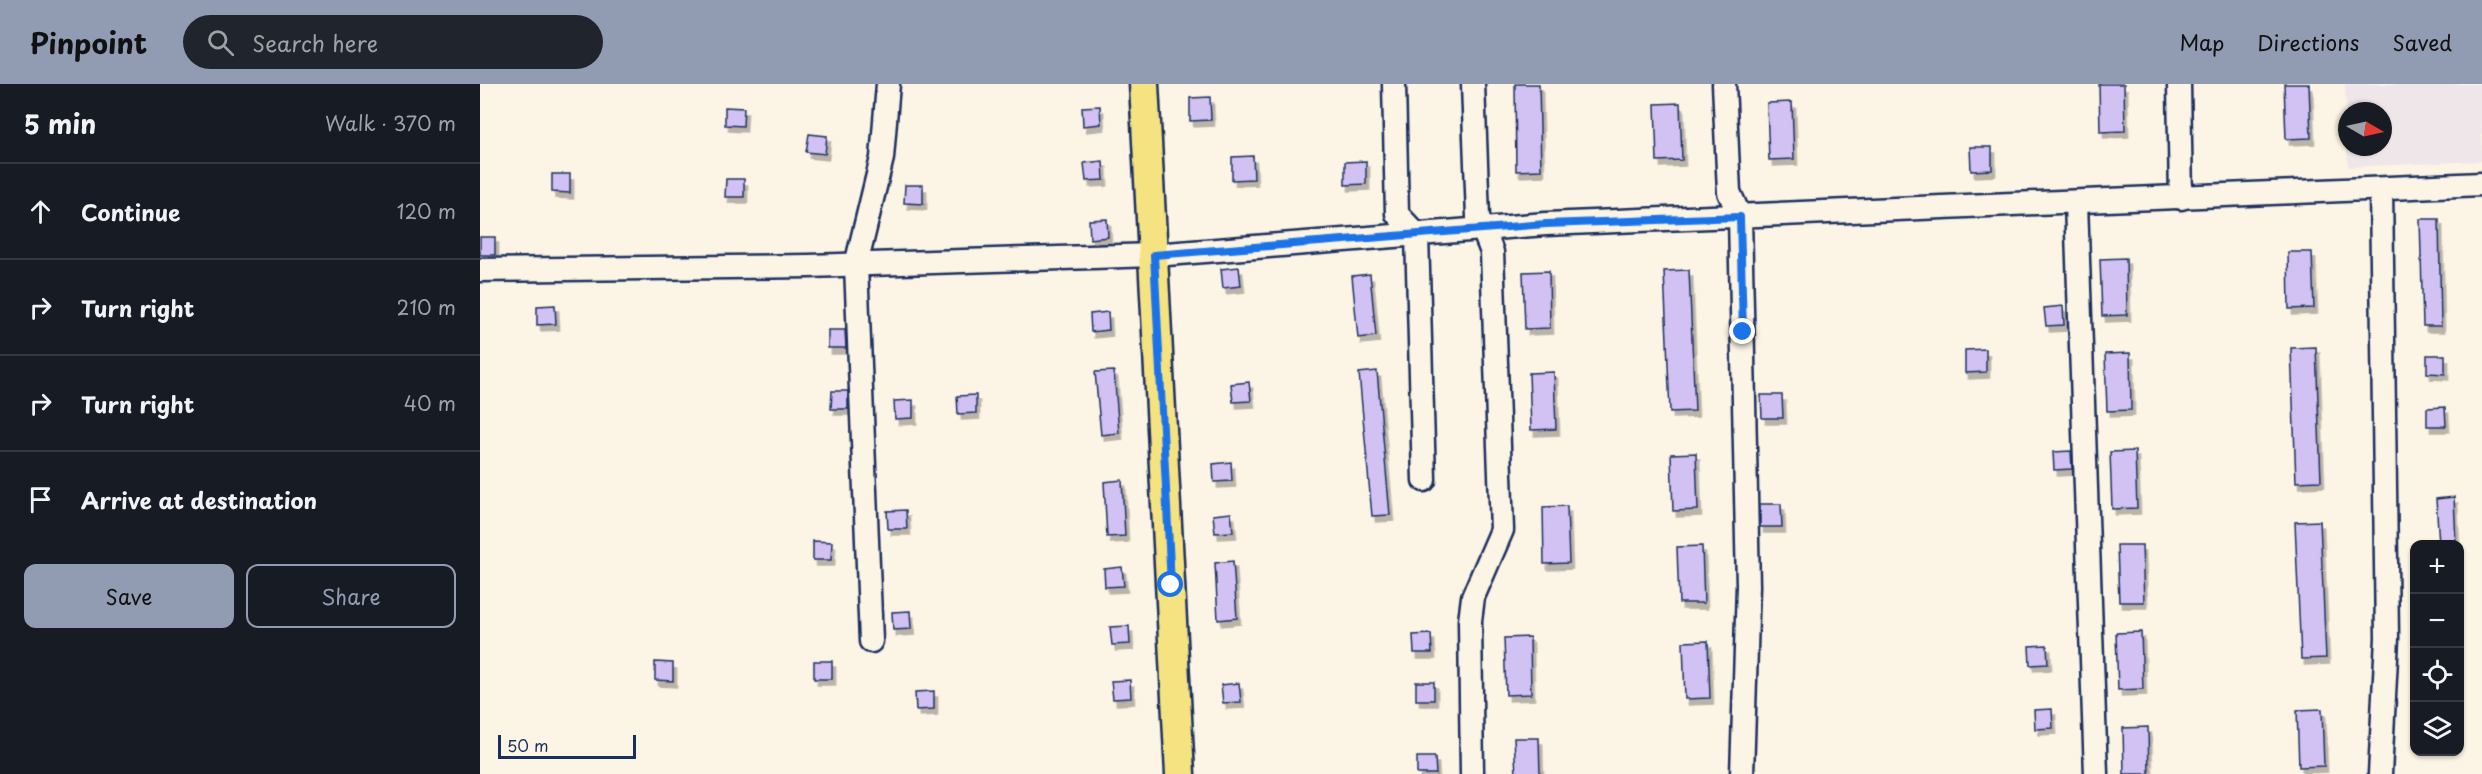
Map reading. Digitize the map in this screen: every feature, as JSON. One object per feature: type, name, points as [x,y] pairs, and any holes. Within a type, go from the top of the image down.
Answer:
[{"type":"main road","points":[[1144,84],[1180,774]]},
{"type":"street","points":[[871,641],[856,265],[882,158],[888,84]]},
{"type":"street","points":[[1394,84],[1397,214],[1417,234],[1424,480]]},
{"type":"street","points":[[1472,774],[1470,621],[1473,597],[1502,530],[1492,252],[1478,217],[1473,84]]},
{"type":"street","points":[[1724,84],[1729,192],[1740,217],[1748,585],[1742,774]]},
{"type":"street","points":[[2179,84],[2181,198]]},
{"type":"street","points":[[480,270],[856,265],[1154,255],[1484,229],[2482,184]]},
{"type":"street","points":[[2380,774],[2387,638],[2381,189]]},
{"type":"street","points":[[2076,203],[2096,774]]},
{"type":"shaded area","points":[[2345,84],[2482,84],[2482,161],[2348,167],[2347,156],[2392,156],[2392,102],[2346,102]]},
{"type":"building","points":[[1515,84],[1539,84],[1541,170],[1516,171]]},
{"type":"building","points":[[2099,84],[2124,84],[2125,131],[2100,132]]},
{"type":"building","points":[[2284,84],[2309,84],[2311,138],[2286,139]]},
{"type":"building","points":[[1210,97],[1211,120],[1190,121],[1190,98]]},
{"type":"building","points":[[1792,102],[1794,159],[1769,160],[1767,103]]},
{"type":"building","points":[[1680,103],[1682,160],[1657,161],[1655,104]]},
{"type":"building","points":[[1100,106],[1101,124],[1083,126],[1082,107]]},
{"type":"building","points":[[725,107],[744,108],[743,126],[725,125]]},
{"type":"building","points":[[809,134],[827,136],[825,154],[806,152]]},
{"type":"building","points":[[1970,147],[1992,147],[1992,170],[1971,171]]},
{"type":"building","points":[[1253,156],[1254,179],[1232,180],[1232,157]]},
{"type":"building","points":[[1103,161],[1104,180],[1086,181],[1084,163]]},
{"type":"building","points":[[1366,161],[1366,184],[1345,185],[1345,162]]},
{"type":"building","points":[[552,174],[570,174],[570,193],[552,192]]},
{"type":"building","points":[[726,179],[744,179],[744,197],[725,197]]},
{"type":"building","points":[[905,185],[923,185],[923,204],[904,203]]},
{"type":"building","points":[[1107,219],[1108,237],[1090,239],[1089,220]]},
{"type":"building","points":[[2420,219],[2439,219],[2441,326],[2423,326]]},
{"type":"building","points":[[480,237],[495,237],[495,255],[480,255]]},
{"type":"building","points":[[2288,252],[2312,252],[2314,308],[2289,309]]},
{"type":"building","points":[[2126,258],[2127,315],[2102,316],[2100,259]]},
{"type":"building","points":[[1239,267],[1241,286],[1223,288],[1221,269]]},
{"type":"building","points":[[1689,270],[1695,411],[1670,412],[1664,271]]},
{"type":"building","points":[[1549,271],[1550,328],[1525,329],[1523,272]]},
{"type":"building","points":[[1370,274],[1376,336],[1358,338],[1352,276]]},
{"type":"building","points":[[555,305],[556,324],[537,325],[537,306]]},
{"type":"building","points":[[2063,306],[2064,325],[2046,326],[2044,308]]},
{"type":"building","points":[[1108,312],[1109,330],[1091,332],[1090,314]]},
{"type":"building","points":[[828,330],[845,330],[846,348],[828,348]]},
{"type":"building","points":[[2316,347],[2321,481],[2296,482],[2291,348]]},
{"type":"building","points":[[1986,349],[1986,372],[1965,373],[1965,350]]},
{"type":"building","points":[[2130,353],[2131,410],[2107,411],[2105,354]]},
{"type":"building","points":[[2427,355],[2445,355],[2445,374],[2427,373]]},
{"type":"building","points":[[1114,371],[1119,433],[1101,435],[1095,372]]},
{"type":"building","points":[[1377,371],[1390,515],[1372,516],[1359,373]]},
{"type":"building","points":[[1554,372],[1556,429],[1531,430],[1529,373]]},
{"type":"building","points":[[1249,382],[1251,401],[1233,402],[1231,384]]},
{"type":"building","points":[[832,391],[848,391],[848,409],[831,409]]},
{"type":"building","points":[[976,395],[976,413],[958,414],[957,396]]},
{"type":"building","points":[[1761,395],[1782,395],[1783,418],[1762,418]]},
{"type":"building","points":[[913,400],[913,418],[895,419],[894,401]]},
{"type":"building","points":[[2445,407],[2446,426],[2427,426],[2427,408]]},
{"type":"building","points":[[2071,451],[2072,469],[2054,470],[2053,452]]},
{"type":"building","points":[[2135,451],[2137,508],[2112,509],[2110,452]]},
{"type":"building","points":[[1696,453],[1698,510],[1673,511],[1671,454]]},
{"type":"building","points":[[1231,462],[1232,481],[1214,482],[1213,464]]},
{"type":"building","points":[[1122,480],[1125,536],[1107,537],[1104,482]]},
{"type":"building","points":[[2454,497],[2456,540],[2439,540],[2436,499]]},
{"type":"building","points":[[1760,504],[1781,504],[1782,527],[1760,527]]},
{"type":"building","points":[[1567,506],[1569,563],[1544,564],[1543,507]]},
{"type":"building","points":[[906,510],[907,529],[888,529],[887,511]]},
{"type":"building","points":[[1231,513],[1233,532],[1215,533],[1213,515]]},
{"type":"building","points":[[2320,521],[2326,658],[2301,659],[2295,522]]},
{"type":"building","points":[[813,541],[832,542],[831,560],[813,560]]},
{"type":"building","points":[[2117,545],[2142,545],[2144,602],[2119,602]]},
{"type":"building","points":[[1702,546],[1704,603],[1679,603],[1677,547]]},
{"type":"building","points":[[1233,561],[1237,618],[1218,620],[1215,563]]},
{"type":"building","points":[[1122,567],[1124,586],[1105,587],[1104,569]]},
{"type":"building","points":[[910,611],[911,629],[893,630],[892,612]]},
{"type":"building","points":[[1129,626],[1130,644],[1112,645],[1110,627]]},
{"type":"building","points":[[2141,632],[2143,689],[2118,690],[2116,633]]},
{"type":"building","points":[[1431,634],[1432,653],[1414,653],[1413,635]]},
{"type":"building","points":[[1530,637],[1531,694],[1506,695],[1504,638]]},
{"type":"building","points":[[1708,641],[1710,698],[1685,699],[1683,642]]},
{"type":"building","points":[[2047,645],[2048,664],[2030,665],[2029,646]]},
{"type":"building","points":[[814,661],[832,661],[832,679],[814,679]]},
{"type":"building","points":[[655,662],[673,663],[673,681],[655,680]]},
{"type":"building","points":[[1130,680],[1131,698],[1113,699],[1111,681]]},
{"type":"building","points":[[1416,682],[1434,682],[1434,700],[1416,700]]},
{"type":"building","points":[[1239,683],[1241,702],[1223,703],[1221,685]]},
{"type":"building","points":[[934,691],[934,709],[916,710],[915,692]]},
{"type":"building","points":[[2052,709],[2053,728],[2035,729],[2034,710]]},
{"type":"building","points":[[2322,709],[2324,766],[2299,767],[2297,710]]},
{"type":"building","points":[[2148,727],[2149,774],[2124,774],[2123,728]]},
{"type":"building","points":[[1514,738],[1539,738],[1540,774],[1516,774]]},
{"type":"building","points":[[1417,757],[1435,757],[1436,774],[1417,774]]},
{"type":"route","points":[[1171,585],[1154,255],[1546,224],[1740,217],[1743,332]]}]
